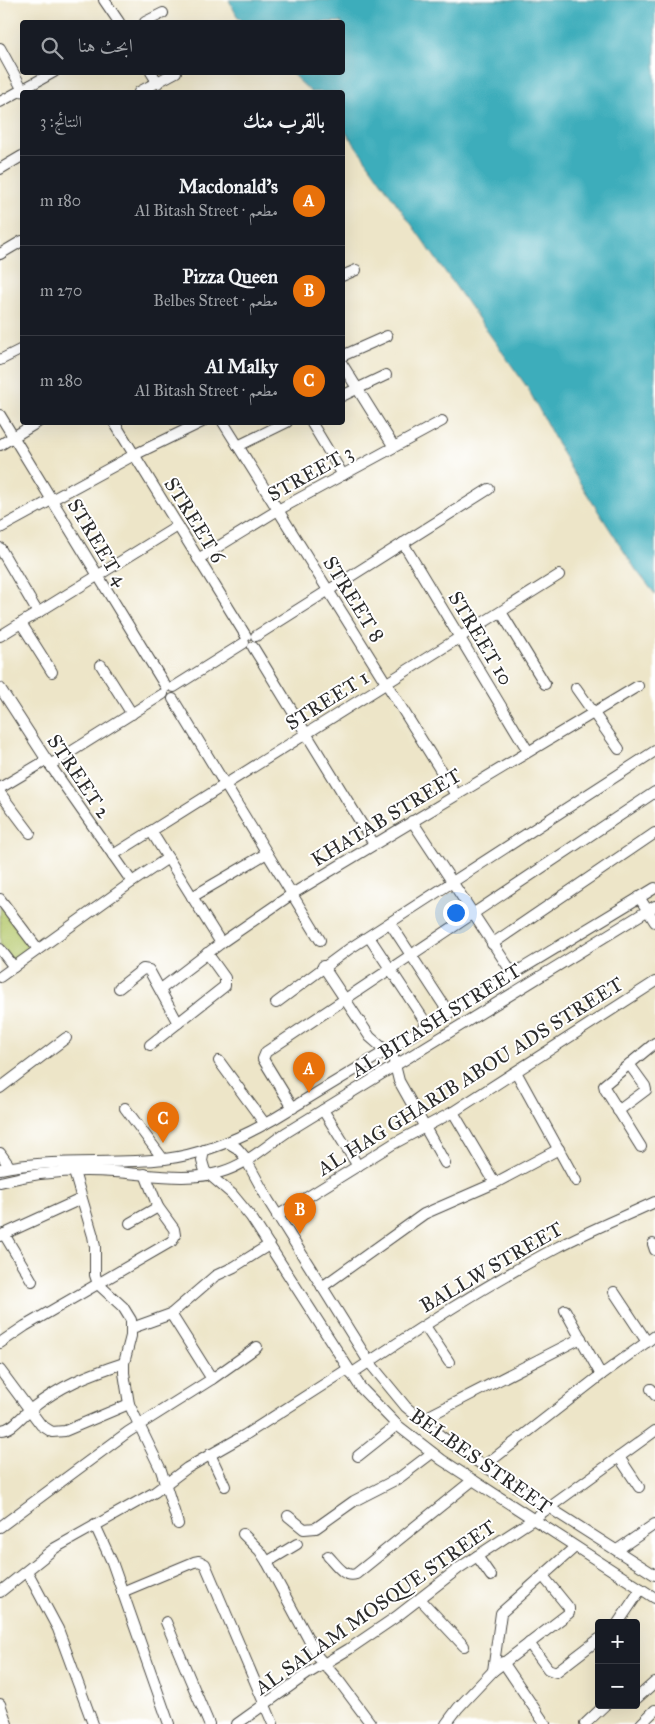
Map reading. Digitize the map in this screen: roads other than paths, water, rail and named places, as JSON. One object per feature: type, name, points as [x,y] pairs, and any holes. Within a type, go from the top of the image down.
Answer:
[{"type":"street","points":[[104,0],[118,20]]},
{"type":"street","points":[[149,20],[162,13]]},
{"type":"street","points":[[0,48],[23,90]]},
{"type":"street","points":[[26,90],[49,75]]},
{"type":"street","points":[[153,75],[158,83]]},
{"type":"street","points":[[143,90],[171,75]]},
{"type":"street","points":[[0,102],[20,93]]},
{"type":"street","points":[[0,169],[20,157]]},
{"type":"street","points":[[0,254],[20,242]]},
{"type":"street","points":[[345,275],[356,270]]},
{"type":"street","points":[[345,355],[387,336]]},
{"type":"street","points":[[0,360],[20,350]]},
{"type":"street","points":[[345,369],[394,447]]},
{"type":"street","points":[[345,395],[386,375]]},
{"type":"street","name":"STREET 4","points":[[0,415],[167,690]]},
{"type":"street","name":"STREET 3","points":[[198,559],[278,510],[442,421]]},
{"type":"street","points":[[0,445],[33,425]]},
{"type":"street","name":"STREET 6","points":[[116,425],[374,844]]},
{"type":"street","points":[[0,528],[134,455],[196,425]]},
{"type":"street","name":"STREET 8","points":[[225,425],[456,795]]},
{"type":"street","points":[[238,446],[281,425]]},
{"type":"street","points":[[313,425],[343,475]]},
{"type":"street","points":[[0,788],[132,714],[167,690],[250,640],[489,489]]},
{"type":"street","points":[[0,636],[178,526]]},
{"type":"street","name":"STREET 10","points":[[403,543],[528,751]]},
{"type":"street","points":[[0,548],[38,613]]},
{"type":"street","name":"STREET 1","points":[[113,855],[560,575]]},
{"type":"street","points":[[501,612],[545,684]]},
{"type":"street","points":[[21,623],[52,672]]},
{"type":"street","points":[[101,665],[132,714]]},
{"type":"street","name":"KHATAB STREET","points":[[160,989],[207,953],[292,894],[638,686]]},
{"type":"street","name":"STREET 2","points":[[0,688],[132,882]]},
{"type":"street","points":[[576,688],[619,749]]},
{"type":"street","points":[[167,690],[168,700],[173,699],[320,940]]},
{"type":"street","points":[[276,1003],[323,966],[655,751]]},
{"type":"street","points":[[293,1108],[263,1059],[264,1054],[655,792]]},
{"type":"street","points":[[0,794],[4,805],[30,833]]},
{"type":"street","points":[[412,822],[513,974]]},
{"type":"street","points":[[151,831],[221,943]]},
{"type":"street","points":[[492,944],[655,833]]},
{"type":"street","points":[[192,897],[267,853]]},
{"type":"street","points":[[0,977],[168,858]]},
{"type":"street","name":"AL BITASH STREET","points":[[5,1168],[72,1166],[164,1159],[204,1150],[227,1142],[293,1108],[655,888]]},
{"type":"street","points":[[639,897],[652,909],[655,922]]},
{"type":"street","points":[[0,899],[38,949]]},
{"type":"street","name":"AL BITASH STREET","points":[[0,1182],[72,1166],[145,1174],[185,1176],[208,1175],[228,1170],[246,1161],[282,1136],[652,909]]},
{"type":"street","points":[[390,923],[449,1013]]},
{"type":"street","points":[[369,937],[428,1026]]},
{"type":"street","points":[[0,949],[14,967]]},
{"type":"street","points":[[150,1045],[225,986],[225,978],[207,953]]},
{"type":"street","points":[[323,966],[370,1037],[393,1057],[399,1081],[445,1162]]},
{"type":"street","points":[[119,988],[146,969],[151,972],[178,1023]]},
{"type":"street","name":"AL HAG GHARIB ABOU ADS STREET","points":[[277,1216],[393,1144],[454,1112],[655,982]]},
{"type":"street","points":[[0,1088],[66,1038]]},
{"type":"street","points":[[641,1148],[605,1089],[605,1084],[655,1043]]},
{"type":"street","points":[[219,1061],[265,1124]]},
{"type":"street","points":[[618,1111],[646,1090],[629,1064]]},
{"type":"street","points":[[516,1072],[576,1181]]},
{"type":"street","points":[[125,1108],[164,1159]]},
{"type":"street","points":[[324,1110],[358,1166]]},
{"type":"street","points":[[454,1112],[495,1183]]},
{"type":"street","name":"BELBES STREET","points":[[227,1142],[237,1148],[246,1161],[277,1216],[369,1362],[393,1393],[442,1437],[484,1466],[655,1575]]},
{"type":"street","points":[[322,1287],[424,1214],[495,1183],[559,1149]]},
{"type":"street","points":[[204,1150],[202,1161],[208,1175]]},
{"type":"street","points":[[0,1153],[5,1168]]},
{"type":"street","points":[[72,1166],[94,1242],[95,1274],[98,1284],[123,1307],[132,1328],[132,1336],[124,1363],[129,1404],[138,1426],[158,1463],[178,1524]]},
{"type":"street","points":[[0,1343],[25,1326],[172,1241],[175,1235],[174,1229],[158,1207],[145,1174]]},
{"type":"street","name":"BELBES STREET","points":[[208,1175],[232,1194],[242,1205],[350,1372],[372,1400],[397,1425],[432,1453],[532,1520],[655,1598]]},
{"type":"street","points":[[32,1281],[2,1235],[81,1199]]},
{"type":"street","name":"BALLW STREET","points":[[0,1592],[55,1548],[165,1486],[187,1468],[210,1454],[369,1362],[425,1326],[560,1246],[655,1202]]},
{"type":"street","points":[[130,1223],[158,1207]]},
{"type":"street","points":[[132,1328],[171,1314],[215,1276],[269,1245]]},
{"type":"street","points":[[484,1466],[601,1375],[651,1339],[614,1292]]},
{"type":"street","points":[[565,1310],[601,1375]]},
{"type":"street","points":[[171,1314],[212,1379]]},
{"type":"street","points":[[425,1326],[449,1362]]},
{"type":"street","points":[[421,1420],[581,1338]]},
{"type":"street","points":[[0,1527],[138,1426],[212,1379],[257,1346]]},
{"type":"street","points":[[0,1430],[8,1429],[30,1410],[72,1382],[124,1363]]},
{"type":"street","points":[[0,1370],[46,1430],[59,1433],[129,1404]]},
{"type":"street","points":[[358,1456],[397,1425]]},
{"type":"street","name":"AL SALAM MOSQUE STREET","points":[[239,1724],[323,1664],[356,1644],[420,1599],[452,1573],[532,1520],[655,1431]]},
{"type":"street","points":[[288,1516],[304,1529],[316,1528],[354,1501],[392,1482],[432,1453]]},
{"type":"street","points":[[210,1454],[225,1486]]},
{"type":"street","points":[[619,1457],[640,1487]]},
{"type":"street","points":[[328,1556],[344,1573],[356,1574],[473,1480]]},
{"type":"street","points":[[617,1550],[655,1524]]},
{"type":"street","points":[[95,1525],[110,1557],[169,1724]]},
{"type":"street","points":[[243,1534],[260,1551],[267,1562],[313,1649],[323,1664],[339,1681],[371,1724]]},
{"type":"street","points":[[267,1562],[296,1544]]},
{"type":"street","points":[[493,1671],[500,1616],[575,1547]]},
{"type":"street","points":[[477,1556],[491,1576]]},
{"type":"street","points":[[122,1592],[194,1562],[205,1564],[273,1724]]},
{"type":"street","points":[[27,1571],[58,1630],[93,1724]]},
{"type":"street","points":[[446,1724],[458,1708],[493,1671],[570,1612],[569,1608],[543,1576]]},
{"type":"street","points":[[621,1619],[641,1589]]},
{"type":"street","points":[[420,1599],[464,1646]]},
{"type":"street","points":[[166,1622],[209,1724]]},
{"type":"street","points":[[529,1643],[548,1669],[556,1672],[595,1642]]},
{"type":"street","points":[[503,1662],[546,1724]]},
{"type":"street","points":[[640,1695],[655,1682]]},
{"type":"street","points":[[0,1704],[7,1724]]},
{"type":"street","points":[[585,1724],[601,1709]]},
{"type":"street","points":[[641,1724],[655,1710]]},
{"type":"water","points":[[229,0],[655,0],[655,594],[636,570],[571,469],[527,387],[345,131],[345,90],[309,90],[293,75],[345,75],[345,20],[241,20]]},
{"type":"place","name":"Macdonald's","points":[[309,1093]]},
{"type":"place","name":"Al Malky","points":[[163,1143]]},
{"type":"place","name":"Pizza Queen","points":[[300,1234]]}]
